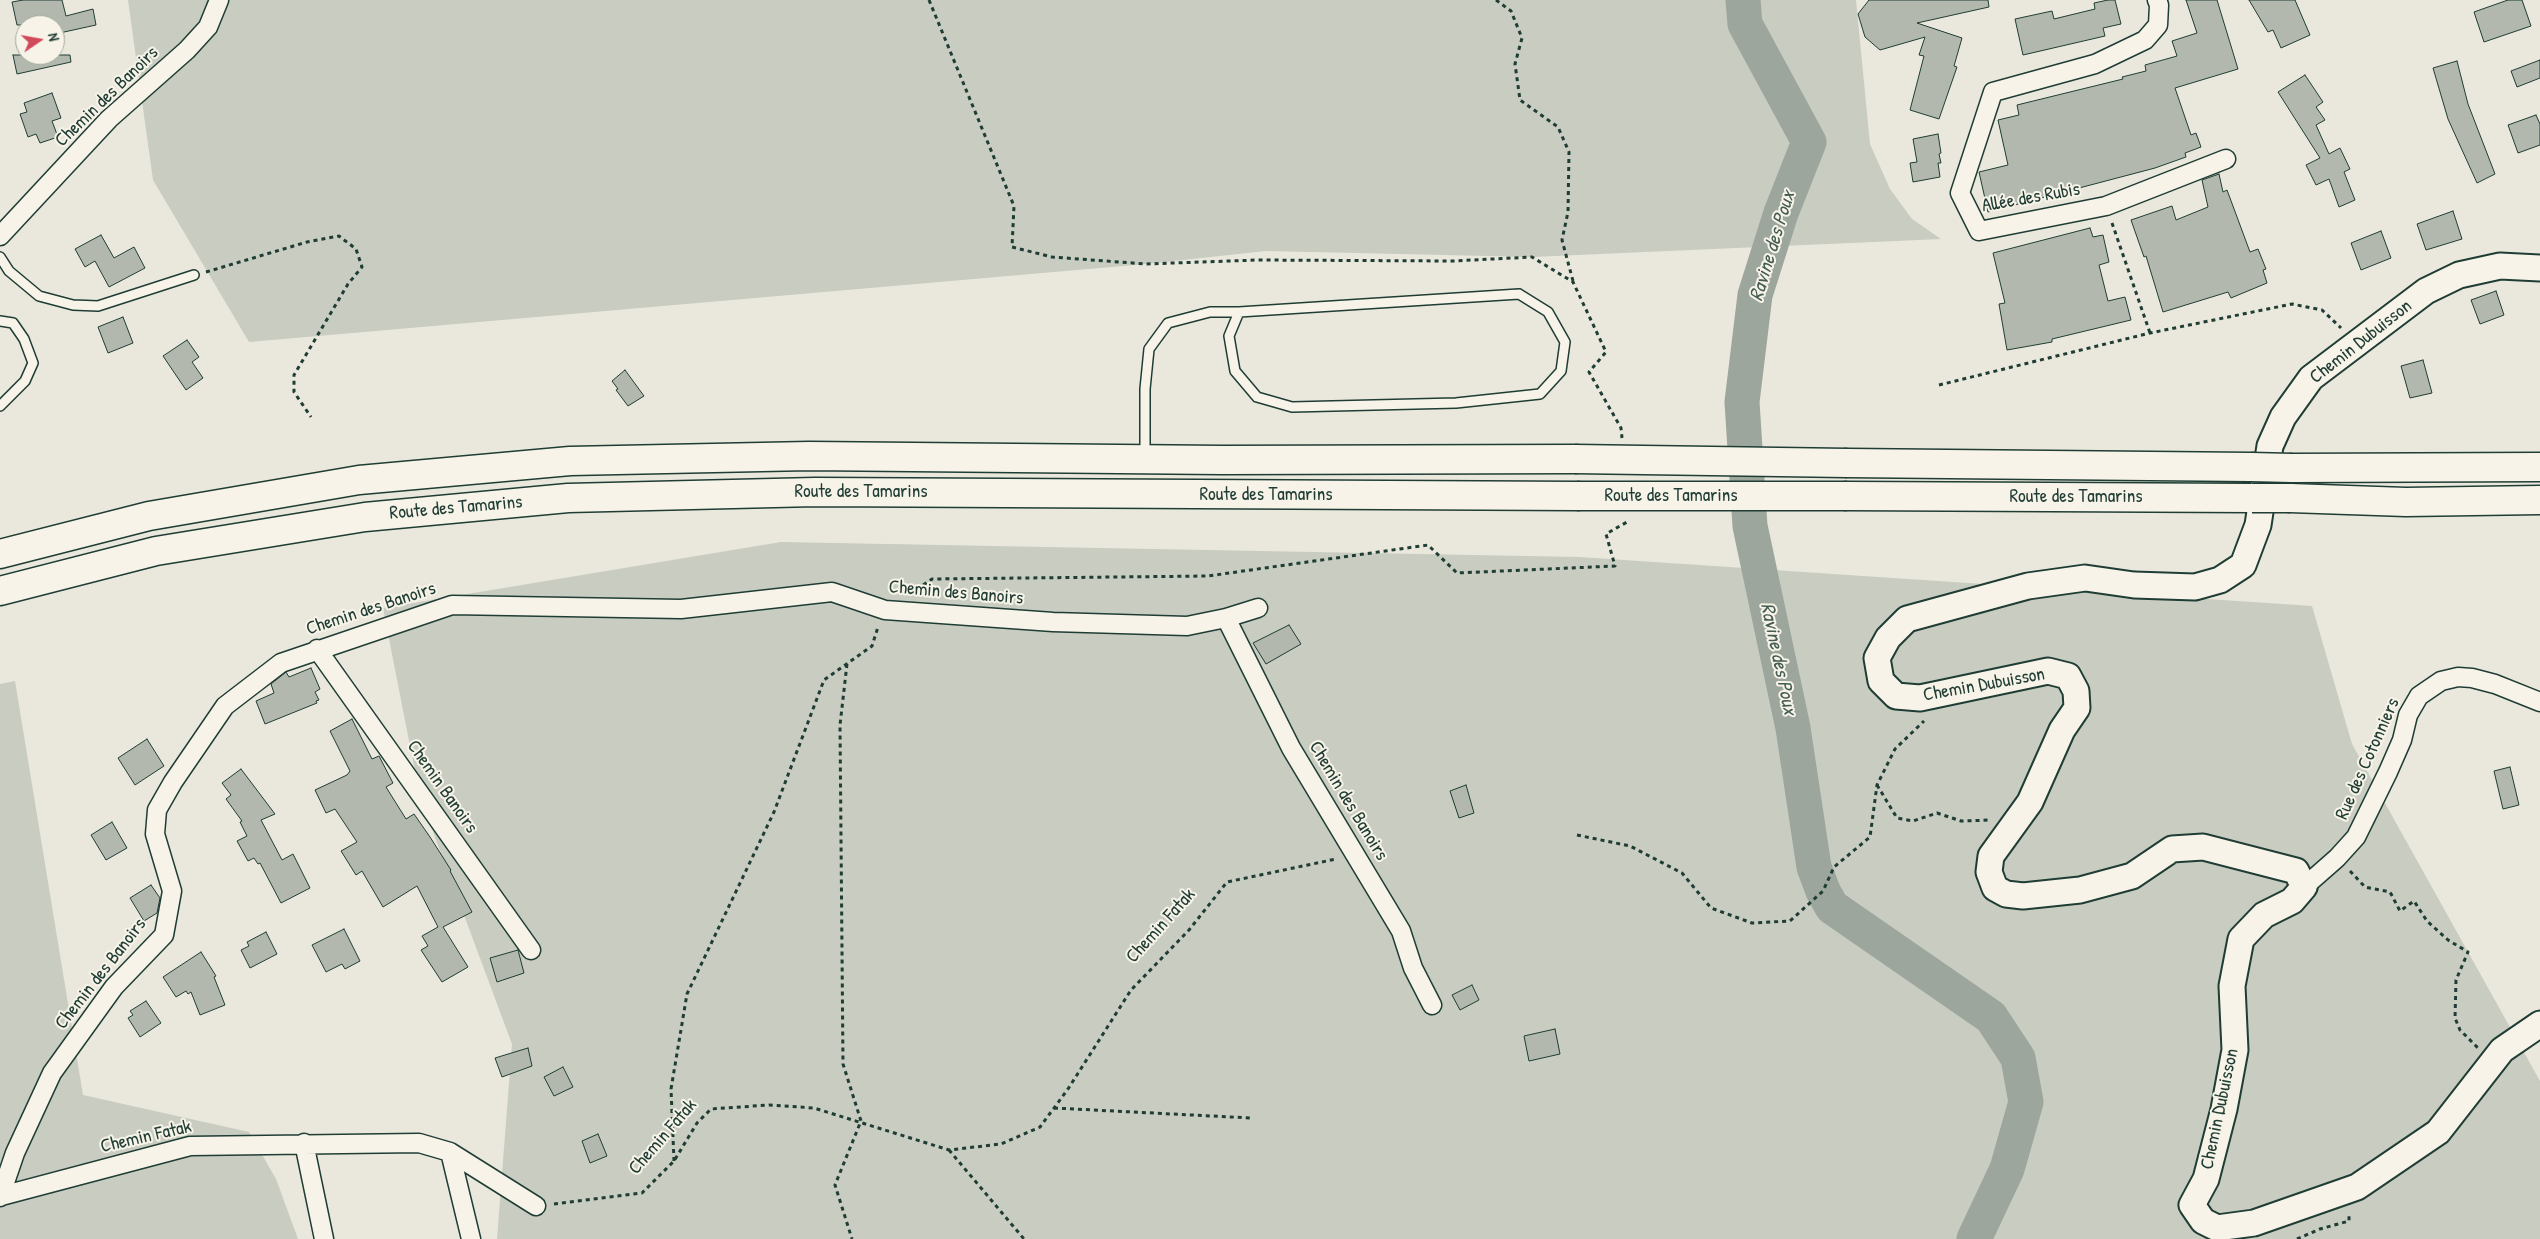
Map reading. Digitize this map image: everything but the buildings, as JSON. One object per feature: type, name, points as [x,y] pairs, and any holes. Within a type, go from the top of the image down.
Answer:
[{"type":"highway","name":"Route des Tamarins","points":[[0,554],[149,516],[359,480],[570,461],[810,456],[1145,459],[1575,459],[2292,468],[2540,467]]},
{"type":"highway","name":"Route des Tamarins","points":[[0,591],[156,550],[365,517],[568,498],[815,492],[2290,498],[2406,502],[2540,500]]},
{"type":"main road","name":"Chemin Dubuisson","points":[[2540,268],[2500,266],[2459,275],[2426,291],[2311,378],[2283,417],[2270,446],[2258,525],[2243,565],[2220,580],[2196,586],[2134,585],[2085,578],[2028,586],[1907,619],[1888,638],[1877,658],[1881,681],[1896,696],[1920,698],[2048,671],[2068,676],[2076,691],[2077,708],[2062,730],[2030,802],[1991,856],[1989,872],[1995,888],[2006,894],[2023,896],[2080,890],[2132,876],[2172,849],[2203,847],[2296,871],[2304,887],[2292,901],[2264,915],[2241,940],[2232,986],[2235,1050],[2226,1100],[2206,1179],[2192,1205],[2203,1221],[2218,1228],[2254,1223],[2357,1187],[2438,1132],[2502,1050],[2540,1024]]},
{"type":"street","name":"Chemin des Banoirs","points":[[0,236],[17,220],[109,119],[187,50],[208,27],[219,0]]},
{"type":"street","name":"Allée des Rubis","points":[[2157,0],[2159,5],[2158,24],[2145,40],[2095,64],[1993,92],[1960,193],[1979,231],[2106,206],[2226,159]]},
{"type":"street","name":"Chemin des Banoirs","points":[[1,1196],[15,1153],[52,1073],[114,987],[164,936],[172,891],[155,834],[156,810],[172,782],[225,706],[281,663],[452,605],[681,609],[832,592],[886,610],[1044,622],[1187,626],[1226,618],[1258,608]]},
{"type":"street","name":"Chemin des Banoirs","points":[[1226,618],[1291,748],[1401,931],[1413,968],[1432,1005]]},
{"type":"street","name":"Chemin Banoirs","points":[[318,649],[531,950]]},
{"type":"street","name":"Rue des Cotonniers","points":[[2304,887],[2337,858],[2356,838],[2402,740],[2408,714],[2419,696],[2441,681],[2458,677],[2472,678],[2495,684],[2540,702]]},
{"type":"street","name":"Chemin Fatak","points":[[1,1196],[190,1146],[304,1143],[419,1143],[450,1152],[536,1206]]},
{"type":"street","points":[[304,1143],[324,1239]]},
{"type":"street","points":[[450,1152],[471,1239]]},
{"type":"lane","points":[[0,257],[9,271],[40,296],[73,305],[98,306],[194,276]]},
{"type":"lane","points":[[1145,459],[1145,389],[1149,349],[1168,323],[1210,312],[1239,312],[1519,294],[1548,312],[1565,342],[1561,371],[1540,394],[1456,403],[1292,407],[1257,397],[1235,371],[1229,336],[1239,312]]},
{"type":"lane","points":[[0,321],[13,323],[24,339],[33,363],[25,381],[0,406]]},
{"type":"path","points":[[1496,0],[1511,11],[1522,38],[1515,64],[1520,100],[1558,127],[1569,152],[1568,212],[1562,240],[1573,282]]},
{"type":"path","points":[[2106,206],[2150,334]]},
{"type":"path","points":[[194,276],[307,242],[340,236],[356,249],[362,267],[348,284],[294,375],[294,392],[311,417]]},
{"type":"path","points":[[1939,385],[2150,334],[2292,304],[2322,310],[2355,344]]},
{"type":"path","points":[[847,664],[840,725],[843,1064],[861,1121],[835,1185],[852,1239]]},
{"type":"path","points":[[1577,835],[1630,846],[1682,873],[1712,908],[1752,923],[1790,921],[1823,891],[1834,866],[1870,837],[1877,785],[1895,749],[1924,721],[1934,719]]},
{"type":"path","points":[[1877,785],[1897,818],[1913,821],[1937,814],[1961,822],[1995,820]]},
{"type":"path","name":"Chemin Fatak","points":[[536,1206],[642,1193],[674,1161],[697,1123],[711,1109],[769,1104],[814,1108],[861,1121],[949,1150],[1001,1144],[1040,1127],[1131,990],[1189,930],[1227,882],[1355,853]]},
{"type":"path","points":[[2337,858],[2365,887],[2390,892],[2400,911],[2414,902],[2434,928],[2448,940],[2468,952],[2456,980],[2456,1018],[2460,1030],[2479,1049],[2489,1067]]},
{"type":"path","points":[[1054,1108],[1251,1118]]},
{"type":"path","points":[[949,1150],[1024,1239]]},
{"type":"shaded area","points":[[128,0],[1856,0],[1870,144],[1890,189],[1912,219],[1941,239],[1532,257],[1266,251],[1146,264],[249,342],[153,180]]},
{"type":"shaded area","points":[[781,542],[1579,557],[2312,606],[2352,744],[2540,1081],[2540,1239],[497,1239],[512,1044],[420,797],[383,608]]},
{"type":"shaded area","points":[[15,681],[83,1095],[249,1132],[276,1179],[298,1239],[0,1239],[0,684]]},
{"type":"waterway","name":"Ravine des Poux","points":[[1743,0],[1745,24],[1809,142],[1781,213],[1755,295],[1742,402],[1750,526],[1793,728],[1814,867],[1823,891],[1832,907],[1991,1017],[2018,1058],[2026,1102],[2007,1169],[1974,1239]]}]
